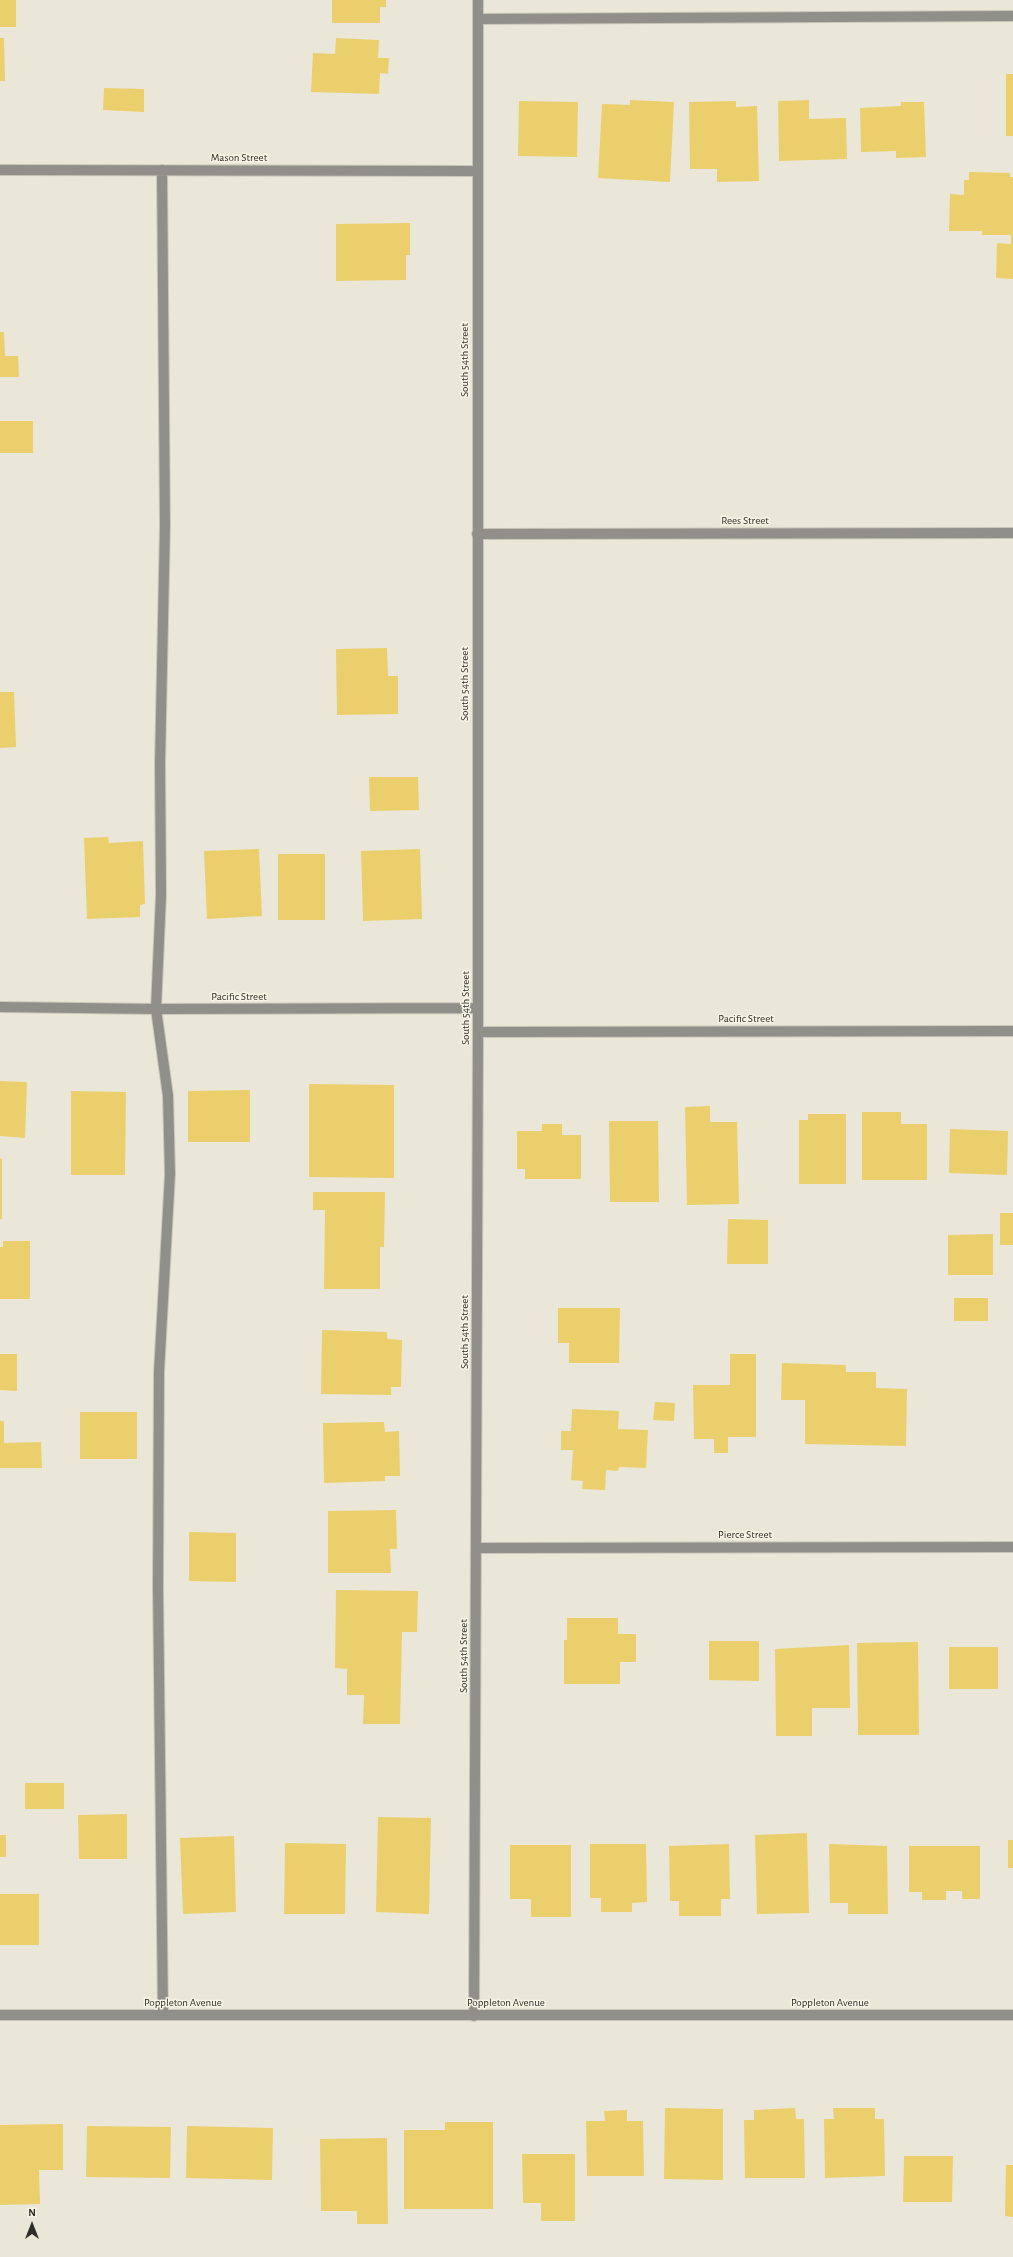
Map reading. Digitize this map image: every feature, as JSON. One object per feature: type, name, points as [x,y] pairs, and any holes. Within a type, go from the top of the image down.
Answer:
[{"type":"street","name":"South 54th Street","points":[[474,2016],[478,1032],[478,0]]},
{"type":"street","points":[[478,19],[1013,16]]},
{"type":"street","name":"Mason Street","points":[[0,170],[477,170]]},
{"type":"street","points":[[162,170],[166,525],[160,764],[161,895],[156,1009],[168,1096],[170,1174],[159,1372],[158,1587],[163,2015]]},
{"type":"street","name":"Rees Street","points":[[477,534],[1013,533]]},
{"type":"street","name":"Pacific Street","points":[[0,1007],[156,1009],[478,1008]]},
{"type":"street","name":"Pacific Street","points":[[478,1032],[1013,1031]]},
{"type":"street","name":"Pierce Street","points":[[476,1548],[1013,1547]]},
{"type":"street","name":"Poppleton Avenue","points":[[0,2015],[1013,2015]]},
{"type":"building","points":[[0,0],[16,0],[16,27],[0,27]]},
{"type":"building","points":[[332,0],[386,0],[386,7],[380,7],[380,23],[332,23]]},
{"type":"building","points":[[0,38],[4,38],[5,81],[0,81]]},
{"type":"building","points":[[336,38],[379,40],[378,58],[389,58],[388,74],[380,73],[379,94],[311,92],[313,53],[335,54]]},
{"type":"building","points":[[1006,74],[1013,74],[1013,136],[1006,136]]},
{"type":"building","points":[[104,88],[144,89],[144,112],[103,110]]},
{"type":"building","points":[[630,100],[674,102],[670,182],[598,178],[602,104],[630,105]]},
{"type":"building","points":[[809,100],[809,119],[846,118],[847,159],[779,161],[778,101]]},
{"type":"building","points":[[519,101],[578,102],[577,157],[518,156]]},
{"type":"building","points":[[736,101],[736,107],[757,106],[759,181],[717,182],[717,169],[690,169],[689,102]]},
{"type":"building","points":[[901,102],[924,102],[926,157],[896,158],[896,151],[861,152],[860,108],[901,106]]},
{"type":"building","points":[[969,172],[1010,173],[1010,177],[1013,177],[1013,279],[996,278],[997,243],[1011,244],[1011,235],[982,235],[982,231],[949,231],[950,194],[964,195],[964,180],[969,180]]},
{"type":"building","points":[[410,223],[410,255],[406,255],[406,280],[336,281],[336,224]]},
{"type":"building","points":[[0,332],[4,332],[5,356],[18,356],[19,377],[0,377]]},
{"type":"building","points":[[0,421],[33,421],[33,453],[0,453]]},
{"type":"building","points":[[387,648],[388,676],[398,676],[398,714],[337,715],[336,649]]},
{"type":"building","points":[[0,692],[14,692],[16,747],[0,748]]},
{"type":"building","points":[[369,777],[418,777],[419,810],[370,811]]},
{"type":"building","points":[[108,837],[109,843],[143,841],[145,904],[140,905],[140,917],[87,919],[84,838]]},
{"type":"building","points":[[259,849],[262,916],[207,919],[204,851]]},
{"type":"building","points":[[420,849],[422,919],[363,921],[361,851]]},
{"type":"building","points":[[278,854],[325,854],[325,920],[278,920]]},
{"type":"building","points":[[0,1081],[27,1082],[25,1138],[0,1136]]},
{"type":"building","points":[[309,1084],[394,1085],[394,1178],[309,1177]]},
{"type":"building","points":[[250,1090],[250,1142],[188,1142],[188,1091]]},
{"type":"building","points":[[71,1091],[126,1092],[125,1175],[71,1175]]},
{"type":"building","points":[[710,1106],[710,1122],[737,1122],[739,1204],[687,1205],[685,1107]]},
{"type":"building","points":[[862,1112],[901,1112],[901,1124],[927,1124],[927,1180],[862,1180]]},
{"type":"building","points":[[808,1114],[846,1114],[846,1184],[799,1184],[799,1120],[808,1120]]},
{"type":"building","points":[[609,1121],[658,1121],[659,1202],[610,1202]]},
{"type":"building","points":[[542,1124],[562,1124],[562,1135],[581,1135],[581,1179],[525,1179],[525,1169],[517,1169],[517,1131],[542,1131]]},
{"type":"building","points":[[950,1129],[1008,1131],[1007,1175],[949,1173]]},
{"type":"building","points":[[2,1158],[2,1219],[0,1219],[0,1159]]},
{"type":"building","points":[[313,1192],[385,1192],[384,1247],[380,1247],[380,1289],[324,1289],[325,1210],[313,1210]]},
{"type":"building","points":[[1000,1213],[1013,1213],[1013,1245],[1000,1245]]},
{"type":"building","points":[[728,1219],[768,1220],[768,1264],[727,1264]]},
{"type":"building","points":[[993,1234],[993,1275],[948,1275],[948,1235]]},
{"type":"building","points":[[3,1241],[30,1241],[30,1299],[0,1299],[0,1247],[3,1247]]},
{"type":"building","points":[[954,1298],[988,1298],[988,1321],[954,1321]]},
{"type":"building","points":[[558,1308],[620,1308],[619,1363],[569,1363],[569,1343],[558,1343]]},
{"type":"building","points":[[322,1330],[387,1332],[387,1339],[402,1340],[401,1387],[391,1387],[391,1395],[321,1394]]},
{"type":"building","points":[[0,1354],[17,1354],[17,1391],[0,1390]]},
{"type":"building","points":[[730,1354],[756,1354],[756,1437],[728,1437],[728,1453],[714,1453],[714,1439],[694,1439],[693,1385],[730,1385]]},
{"type":"building","points":[[782,1363],[846,1365],[846,1372],[876,1372],[876,1388],[907,1389],[906,1446],[805,1444],[805,1400],[781,1400]]},
{"type":"building","points":[[655,1402],[675,1403],[674,1421],[653,1420]]},
{"type":"building","points":[[572,1409],[619,1411],[618,1429],[648,1430],[646,1468],[619,1467],[618,1471],[606,1470],[605,1490],[582,1489],[583,1481],[571,1480],[573,1450],[561,1450],[561,1431],[571,1431]]},
{"type":"building","points":[[80,1412],[137,1412],[137,1459],[80,1459]]},
{"type":"building","points":[[0,1421],[4,1421],[4,1443],[41,1442],[42,1468],[0,1468]]},
{"type":"building","points":[[384,1422],[385,1432],[399,1431],[400,1476],[385,1476],[385,1481],[324,1483],[323,1423]]},
{"type":"building","points":[[396,1510],[397,1549],[390,1549],[391,1573],[328,1573],[328,1511]]},
{"type":"building","points":[[189,1532],[236,1533],[236,1582],[189,1581]]},
{"type":"building","points":[[336,1590],[418,1591],[417,1632],[402,1632],[400,1724],[363,1724],[364,1695],[347,1695],[347,1669],[335,1668]]},
{"type":"building","points":[[567,1618],[618,1618],[618,1634],[636,1634],[636,1662],[620,1662],[620,1684],[564,1684],[564,1640],[567,1640]]},
{"type":"building","points":[[709,1641],[759,1641],[759,1681],[709,1680]]},
{"type":"building","points":[[918,1642],[919,1735],[858,1735],[857,1643]]},
{"type":"building","points":[[849,1645],[850,1708],[812,1708],[812,1736],[776,1736],[775,1649]]},
{"type":"building","points":[[949,1647],[998,1647],[998,1689],[949,1689]]},
{"type":"building","points":[[25,1783],[64,1783],[64,1809],[25,1809]]},
{"type":"building","points":[[127,1814],[127,1859],[79,1859],[78,1815]]},
{"type":"building","points":[[378,1817],[431,1818],[429,1914],[376,1912]]},
{"type":"building","points":[[807,1833],[809,1913],[757,1914],[755,1835]]},
{"type":"building","points":[[0,1835],[6,1835],[6,1857],[0,1857]]},
{"type":"building","points":[[234,1836],[236,1912],[183,1914],[180,1838]]},
{"type":"building","points":[[1008,1840],[1013,1840],[1013,1868],[1008,1868]]},
{"type":"building","points":[[285,1843],[346,1844],[345,1914],[284,1914]]},
{"type":"building","points":[[590,1844],[646,1844],[647,1902],[632,1903],[632,1912],[601,1912],[601,1898],[590,1898]]},
{"type":"building","points":[[729,1844],[730,1899],[721,1899],[721,1916],[679,1916],[679,1901],[670,1901],[669,1846]]},
{"type":"building","points":[[829,1844],[887,1846],[888,1914],[848,1914],[848,1903],[830,1903]]},
{"type":"building","points":[[510,1845],[571,1845],[571,1917],[531,1917],[531,1899],[510,1899]]},
{"type":"building","points":[[909,1846],[980,1846],[980,1899],[962,1899],[962,1891],[946,1891],[946,1900],[922,1900],[922,1892],[909,1892]]},
{"type":"building","points":[[0,1894],[39,1894],[39,1945],[0,1945]]},
{"type":"building","points":[[665,2108],[723,2109],[723,2180],[664,2179]]},
{"type":"building","points":[[795,2108],[796,2119],[804,2119],[805,2178],[745,2178],[744,2120],[754,2120],[754,2110]]},
{"type":"building","points":[[833,2108],[875,2108],[875,2119],[884,2119],[885,2176],[825,2178],[824,2119],[834,2119]]},
{"type":"building","points":[[627,2110],[627,2121],[643,2121],[644,2176],[587,2176],[586,2121],[605,2121],[604,2111]]},
{"type":"building","points":[[445,2122],[493,2122],[493,2209],[404,2209],[404,2130],[445,2130]]},
{"type":"building","points":[[63,2124],[63,2170],[39,2170],[40,2204],[0,2205],[0,2125]]},
{"type":"building","points":[[87,2126],[171,2127],[170,2178],[86,2177]]},
{"type":"building","points":[[187,2126],[273,2128],[272,2180],[186,2178]]},
{"type":"building","points":[[387,2138],[388,2224],[357,2224],[357,2211],[321,2211],[320,2139]]},
{"type":"building","points":[[522,2154],[575,2154],[575,2221],[541,2221],[541,2203],[523,2203]]},
{"type":"building","points":[[904,2156],[953,2156],[952,2202],[903,2202]]},
{"type":"building","points":[[1006,2165],[1013,2165],[1013,2217],[1005,2216]]}]
